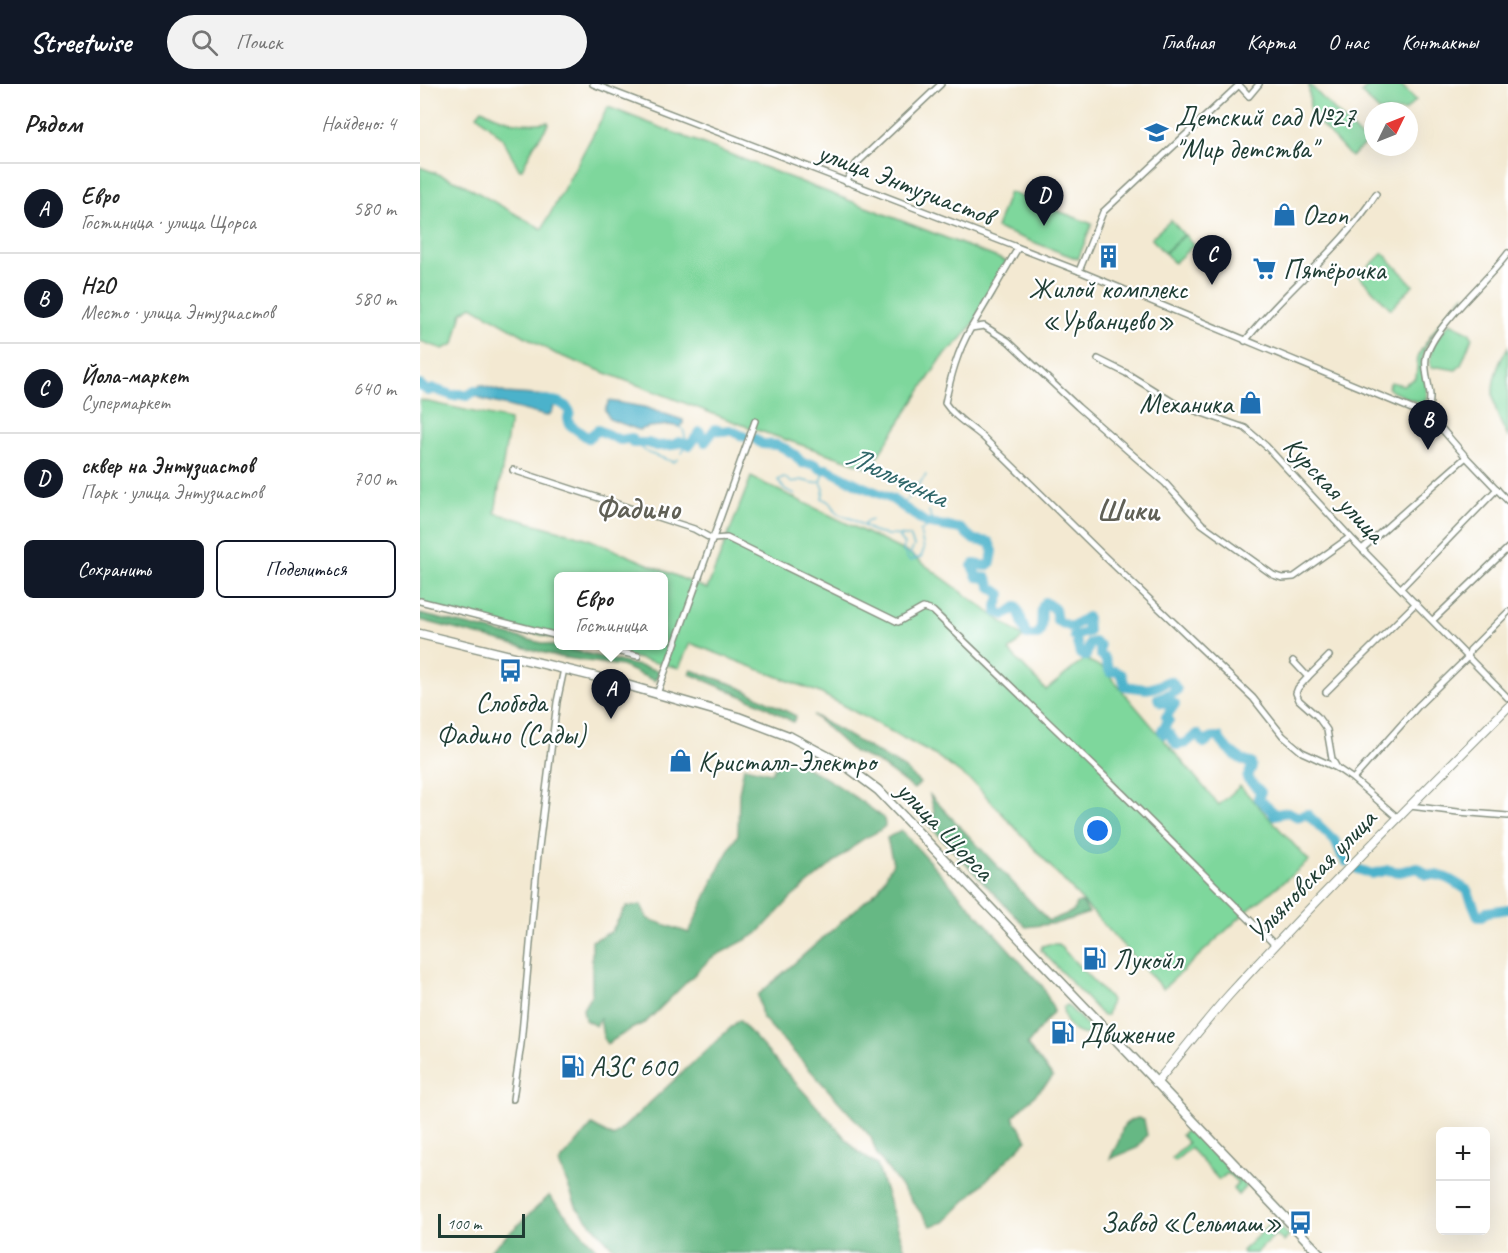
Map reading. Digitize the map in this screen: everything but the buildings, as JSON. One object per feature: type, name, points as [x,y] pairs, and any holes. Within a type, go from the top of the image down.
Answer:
[{"type":"main road","name":"улица Щорса","points":[[420,634],[564,669],[738,717],[791,737],[846,766],[878,790],[1319,1253]]},
{"type":"main road","name":"Ульяновская улица","points":[[1156,1083],[1226,998],[1275,945],[1408,806],[1508,707]]},
{"type":"street","name":"улица Энтузиастов","points":[[593,84],[1079,271],[1399,404],[1428,418],[1441,428],[1508,501]]},
{"type":"street","points":[[846,182],[854,166],[941,84]]},
{"type":"street","points":[[1079,271],[1103,212],[1239,85],[1249,96],[1259,84]]},
{"type":"street","points":[[1245,341],[1262,320],[1361,217],[1377,194]]},
{"type":"street","points":[[1018,248],[962,344],[952,372],[945,403],[951,413],[965,421],[983,437],[1253,698],[1283,736],[1302,752],[1337,768],[1353,779],[1398,818]]},
{"type":"street","points":[[1428,418],[1430,397],[1426,361],[1428,352],[1450,319],[1497,269],[1508,253]]},
{"type":"street","points":[[972,328],[984,326],[1008,341],[1078,407],[1165,483],[1202,524],[1273,575],[1294,578],[1350,537]]},
{"type":"street","name":"Курская улица","points":[[1098,359],[1126,373],[1176,404],[1245,428],[1266,446],[1350,537],[1508,698]]},
{"type":"street","points":[[657,694],[755,421]]},
{"type":"street","points":[[1362,549],[1466,457]]},
{"type":"street","points":[[513,470],[694,529],[712,539],[727,538],[898,622],[923,608],[933,611],[1123,794],[1275,945]]},
{"type":"street","points":[[1401,588],[1497,489]]},
{"type":"street","points":[[1433,620],[1508,548]]},
{"type":"street","points":[[420,601],[554,635]]},
{"type":"street","points":[[1326,692],[1416,603]]},
{"type":"street","points":[[1353,779],[1419,705],[1468,657],[1470,650],[1508,612]]},
{"type":"street","points":[[614,650],[638,656]]},
{"type":"street","points":[[1329,656],[1298,688],[1296,693],[1299,700],[1317,716],[1327,730],[1330,752],[1337,768]]},
{"type":"street","points":[[1293,661],[1308,677]]},
{"type":"street","points":[[513,1099],[521,1044],[539,847],[557,702],[564,669]]},
{"type":"street","points":[[1408,806],[1508,816]]},
{"type":"green space","points":[[1309,84],[1364,141],[1364,145],[1351,157],[1310,113]]},
{"type":"green space","points":[[1370,84],[1400,84],[1416,100],[1414,102],[1370,102],[1361,93]]},
{"type":"green space","points":[[608,107],[1008,262],[973,324],[955,346],[945,353],[870,468],[748,427],[556,354],[472,306],[462,312],[454,344],[443,349],[420,341],[420,167],[459,182],[542,229]]},
{"type":"green space","points":[[482,109],[514,122],[548,122],[549,124],[534,145],[522,169],[519,169],[502,138],[477,115]]},
{"type":"green space","points":[[1009,192],[1092,224],[1078,259],[996,228]]},
{"type":"green space","points":[[1171,220],[1184,235],[1164,253],[1151,238]]},
{"type":"green space","points":[[1185,235],[1194,245],[1174,263],[1165,253]]},
{"type":"green space","points":[[1383,253],[1413,285],[1391,309],[1359,276]]},
{"type":"green space","points":[[1465,294],[1426,347],[1422,362],[1427,391],[1425,402],[1419,403],[1391,391],[1388,387],[1391,382],[1403,385],[1416,378],[1418,355],[1437,326]]},
{"type":"green space","points":[[1450,323],[1469,332],[1472,337],[1461,365],[1456,370],[1431,368],[1432,350]]},
{"type":"green space","points":[[1508,347],[1508,437],[1497,414],[1493,392],[1496,371]]},
{"type":"green space","points":[[420,400],[510,420],[495,513],[586,538],[667,572],[554,572],[554,638],[420,605]]},
{"type":"green space","points":[[751,477],[910,554],[1023,637],[1009,651],[1046,690],[1085,659],[1103,668],[1219,805],[1240,786],[1309,861],[1246,912],[1163,989],[976,785],[938,757],[820,693],[690,643],[679,668],[601,650],[668,650],[668,573],[707,589]]},
{"type":"green space","points":[[420,614],[554,646],[554,650],[572,650],[660,671],[655,681],[622,666],[560,657],[420,620]]},
{"type":"green space","points":[[691,670],[735,685],[796,716],[793,722],[761,704],[690,674]]},
{"type":"green space","points":[[813,715],[904,768],[920,783],[914,789],[877,762],[854,752]]},
{"type":"green space","points":[[781,758],[809,769],[835,784],[884,818],[885,826],[859,842],[792,897],[757,934],[711,958],[646,1022],[607,1044],[600,1019],[596,1026],[585,1020],[583,1009],[592,994],[592,941],[611,932],[626,907],[641,905],[648,919],[689,933],[721,864],[738,834],[739,793],[744,767],[771,773]]},
{"type":"green space","points":[[930,795],[1049,921],[1074,911],[1076,903],[1083,903],[1089,913],[1058,923],[1026,927],[920,816],[919,808],[928,816],[935,815]]},
{"type":"green space","points":[[901,830],[1043,987],[1054,1011],[1027,1045],[1053,1077],[1013,1117],[1027,1140],[944,1222],[931,1226],[877,1155],[871,1137],[762,1017],[758,995],[879,889],[893,863],[887,838]]},
{"type":"green space","points":[[1058,944],[1111,1000],[1107,1015],[1103,1016],[1041,950],[1042,946]]},
{"type":"green space","points":[[1067,1005],[1093,1031],[1090,1034],[1079,1033],[1071,1028],[1064,1014],[1063,1008]]},
{"type":"green space","points":[[739,1020],[857,1151],[877,1165],[906,1253],[618,1253],[577,1208],[559,1163],[592,1125],[613,1137]]},
{"type":"green space","points":[[1138,1118],[1144,1120],[1147,1135],[1137,1148],[1110,1159],[1124,1125]]},
{"type":"green space","points":[[1188,1129],[1192,1130],[1246,1186],[1238,1195],[1233,1189],[1238,1183],[1228,1173],[1219,1180],[1190,1148],[1175,1161],[1172,1158],[1188,1143],[1181,1135]]},
{"type":"green space","points":[[549,1196],[600,1253],[488,1253]]},
{"type":"green space","points":[[1274,1220],[1289,1236],[1284,1242],[1276,1234],[1256,1253],[1243,1253],[1242,1251]]},
{"type":"water","points":[[480,385],[506,393],[548,396],[554,399],[553,409],[546,416],[484,400],[475,395]]},
{"type":"water","points":[[609,401],[644,407],[683,420],[683,424],[680,427],[669,425],[639,430],[609,419],[605,410]]},
{"type":"waterway","name":"Люльченка","points":[[420,385],[428,391],[434,389],[454,396],[458,394],[467,396],[475,391],[487,394]]},
{"type":"waterway","name":"Люльченка","points":[[541,400],[564,405],[570,412],[568,418],[570,425],[588,438],[598,430],[620,440],[632,438],[633,443],[648,443],[657,446],[673,445],[679,442],[690,445],[700,432],[705,442],[715,429],[730,430],[745,437]]},
{"type":"waterway","name":"Люльченка","points":[[680,427],[683,429],[687,444],[682,453]]},
{"type":"waterway","name":"Люльченка","points":[[754,438],[762,444],[784,448],[802,463],[814,464],[821,469],[827,469],[892,499],[926,523],[961,529],[974,540],[989,542],[993,551],[991,562],[986,566],[974,564],[972,566],[977,577],[987,578],[991,587],[1001,594],[997,612],[1005,615],[1016,607],[1027,635],[1038,635],[1045,602],[1055,609],[1057,621],[1071,627],[1087,617],[1088,632],[1074,636]]},
{"type":"waterway","points":[[635,443],[648,453],[674,462],[678,459]]},
{"type":"waterway","points":[[795,494],[784,489],[778,480],[784,477],[792,483],[801,480],[821,482],[825,470]]},
{"type":"waterway","points":[[908,499],[926,475]]},
{"type":"waterway","points":[[821,482],[824,489],[822,498],[831,503],[838,514],[876,533],[910,536],[914,546],[910,554],[915,559],[921,557],[924,549],[920,531],[933,525],[929,511]]},
{"type":"waterway","name":"Люльченка","points":[[901,504],[906,501]]},
{"type":"waterway","points":[[864,526],[871,520]]},
{"type":"waterway","points":[[902,536],[899,538],[904,545],[903,552],[909,554]]},
{"type":"waterway","points":[[905,555],[910,561],[917,559]]},
{"type":"waterway","name":"Люльченка","points":[[1077,643],[1080,654],[1084,656],[1086,656],[1090,643],[1094,642],[1100,646],[1100,654],[1104,657],[1110,672],[1115,671],[1122,675],[1125,686],[1147,689],[1172,682],[1177,690],[1158,698],[1162,703],[1175,704],[1166,717],[1169,720],[1162,730],[1164,734],[1169,733],[1177,745],[1186,743],[1197,734],[1204,743],[1213,737],[1219,737],[1233,753],[1251,763],[1252,767],[1247,778],[1261,792],[1258,798],[1274,815],[1288,812],[1298,817],[1307,814],[1335,841],[1347,862]]},
{"type":"waterway","name":"Люльченка","points":[[1358,869],[1372,874],[1388,870],[1399,872],[1418,868],[1427,875],[1443,877],[1467,890],[1480,917],[1487,912],[1508,909]]},
{"type":"place","name":"Детский сад №27 \"Мир детства\"","points":[[1157,132]]},
{"type":"place","name":"Ozon","points":[[1284,214]]},
{"type":"place","name":"сквер на Энтузиастов","points":[[1044,226]]},
{"type":"place","name":"Жилой комплекс «Урванцево»","points":[[1108,256]]},
{"type":"place","name":"Пятёрочка","points":[[1265,269]]},
{"type":"place","name":"Йола-маркет","points":[[1212,285]]},
{"type":"place","name":"Механика","points":[[1251,403]]},
{"type":"place","name":"H2O","points":[[1428,450]]},
{"type":"place","name":"Слобода Фадино (Сады)","points":[[511,670]]},
{"type":"place","name":"Евро","points":[[611,719]]},
{"type":"place","name":"Кристалл-Электро","points":[[680,761]]},
{"type":"place","name":"Лукойл","points":[[1095,959]]},
{"type":"place","name":"Движение","points":[[1063,1033]]},
{"type":"place","name":"АЗС 600","points":[[572,1066]]},
{"type":"place","name":"Завод «Сельмаш»","points":[[1300,1222]]},
{"type":"district","name":"Фадино","points":[[638,508]]},
{"type":"district","name":"Шики","points":[[1128,510]]}]
